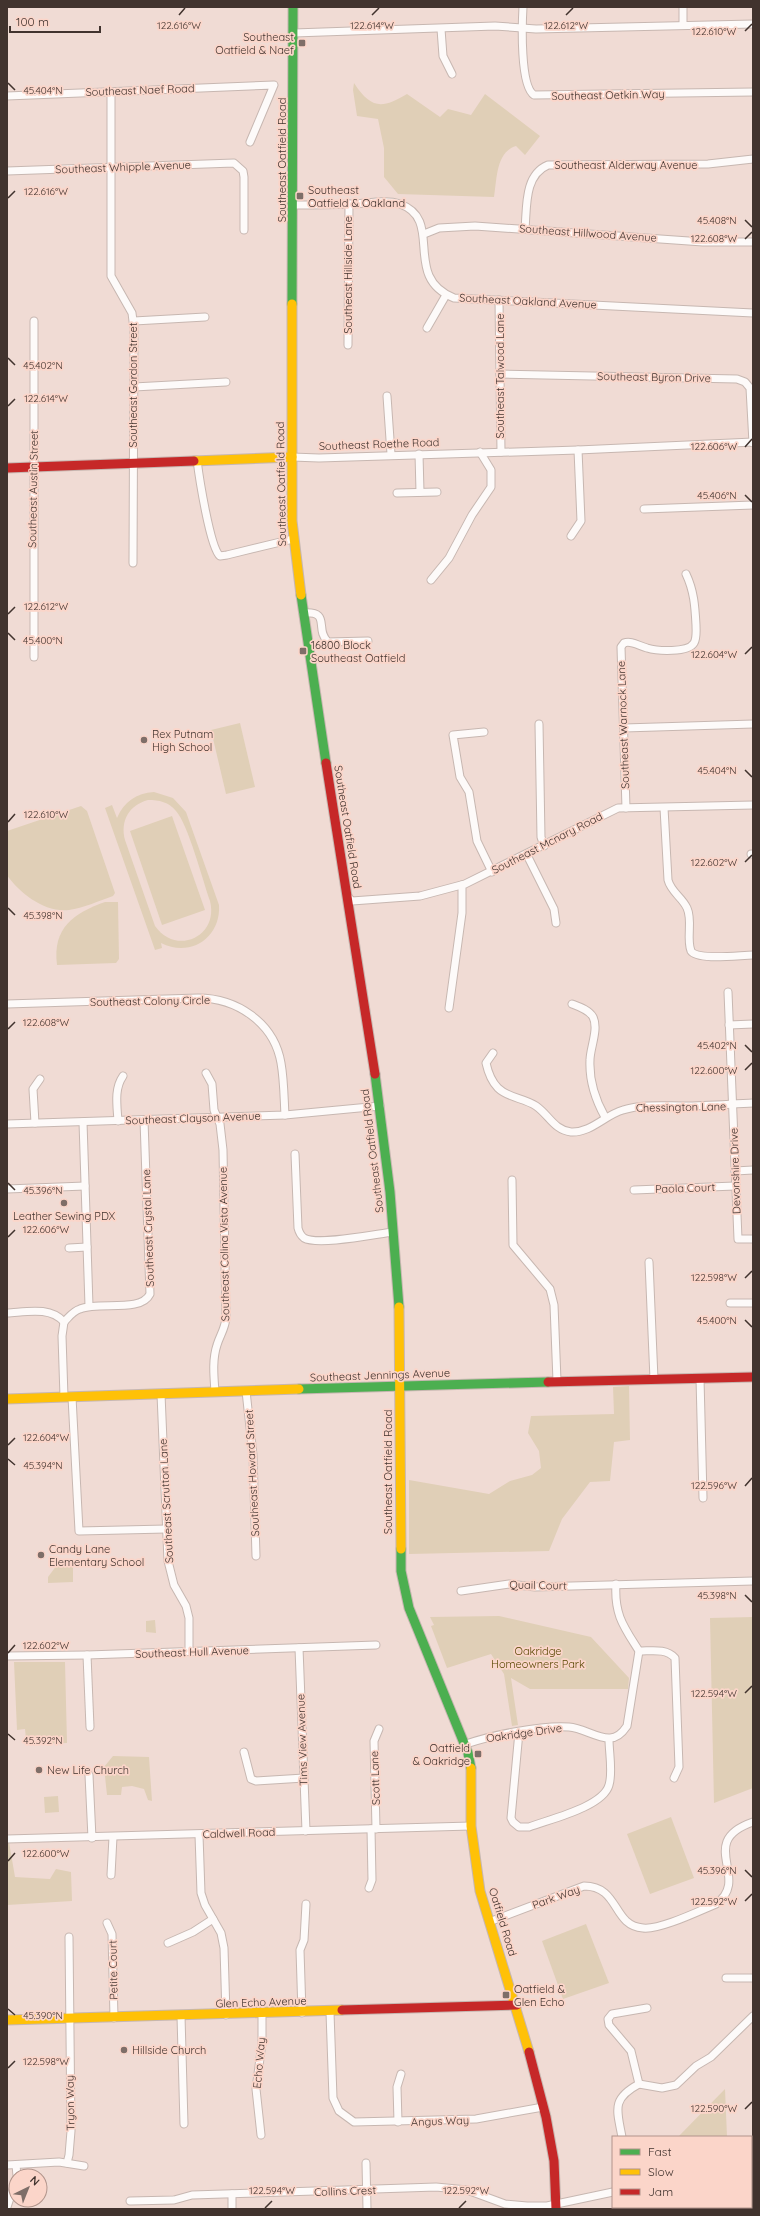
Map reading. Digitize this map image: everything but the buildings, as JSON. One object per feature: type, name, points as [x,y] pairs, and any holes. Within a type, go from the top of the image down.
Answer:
[{"type":"main road","name":"Southeast Oatfield Road","points":[[293,7],[293,539],[303,613],[380,1106],[399,1304],[401,1571],[406,1600],[425,1645]]},
{"type":"main road","name":"Southeast Roethe Road","points":[[7,468],[292,457]]},
{"type":"main road","name":"Southeast Jennings Avenue","points":[[7,1399],[400,1385],[753,1377]]},
{"type":"main road","name":"Oatfield Road","points":[[425,1645],[466,1744],[471,1771],[471,1826],[480,1891],[516,2005],[544,2107],[554,2161],[556,2207]]},
{"type":"main road","name":"Glen Echo Avenue","points":[[7,2020],[302,2013],[516,2005]]},
{"type":"street","name":"Southeast Oetkin Way","points":[[523,7],[522,28],[527,86],[531,93],[539,97],[753,92]]},
{"type":"street","points":[[683,7],[683,25]]},
{"type":"street","points":[[294,33],[495,26],[522,28],[753,24]]},
{"type":"street","points":[[441,29],[443,56],[452,74]]},
{"type":"street","name":"Southeast Naef Road","points":[[7,96],[274,84],[250,142]]},
{"type":"street","name":"Southeast Gordon Street","points":[[112,92],[111,276],[134,321],[133,563]]},
{"type":"street","name":"Southeast Alderway Avenue","points":[[525,229],[529,186],[537,171],[548,165],[708,164],[753,159]]},
{"type":"street","name":"Southeast Whipple Avenue","points":[[7,171],[228,163],[239,165],[244,177],[244,230]]},
{"type":"street","name":"Southeast Oakland Avenue","points":[[294,205],[389,202],[402,205],[417,217],[424,234],[424,263],[427,273],[435,286],[446,295],[461,299],[753,313]]},
{"type":"street","name":"Southeast Hillside Lane","points":[[348,345],[349,204]]},
{"type":"street","name":"Southeast Hillwood Avenue","points":[[424,234],[435,229],[457,226],[525,229],[703,242],[753,242]]},
{"type":"street","points":[[428,328],[446,295]]},
{"type":"street","name":"Southeast Talwood Lane","points":[[499,300],[501,452]]},
{"type":"street","points":[[134,321],[205,317]]},
{"type":"street","name":"Southeast Austin Street","points":[[34,320],[34,657]]},
{"type":"street","name":"Southeast Byron Drive","points":[[500,374],[737,379],[745,382],[750,388],[753,442]]},
{"type":"street","points":[[134,387],[226,382]]},
{"type":"street","points":[[387,396],[391,454]]},
{"type":"street","name":"Southeast Roethe Road","points":[[292,457],[328,458],[391,454],[578,450],[753,442]]},
{"type":"street","points":[[571,536],[581,521],[578,450]]},
{"type":"street","points":[[432,580],[449,558],[472,515],[492,487],[491,470],[480,452]]},
{"type":"street","points":[[419,454],[420,492]]},
{"type":"street","points":[[197,460],[210,530],[217,554],[220,556],[227,555],[293,539]]},
{"type":"street","points":[[397,493],[437,492]]},
{"type":"street","points":[[644,509],[753,505]]},
{"type":"street","name":"Southeast Warnock Lane","points":[[626,808],[621,653],[624,643],[628,642],[652,649],[663,650],[686,648],[694,642],[696,633],[695,602],[686,574]]},
{"type":"street","points":[[303,613],[313,612],[318,615],[321,620],[324,636],[328,642],[368,641]]},
{"type":"street","points":[[538,724],[541,838],[544,846]]},
{"type":"street","points":[[624,728],[753,724]]},
{"type":"street","points":[[484,732],[452,735],[460,777],[469,792],[477,841],[492,872]]},
{"type":"street","name":"Southeast Mcnary Road","points":[[347,896],[352,901],[420,896],[462,884],[492,872],[527,855],[611,811],[626,808],[753,805]]},
{"type":"street","points":[[664,808],[668,880],[672,890],[683,901],[688,909],[689,946],[695,955],[753,955]]},
{"type":"street","points":[[527,855],[554,909],[556,923]]},
{"type":"street","points":[[449,1008],[462,913],[462,884]]},
{"type":"street","name":"Devonshire Drive","points":[[728,992],[738,1239],[753,1239]]},
{"type":"street","name":"Southeast Colony Circle","points":[[7,1004],[198,998],[218,999],[232,1004],[245,1010],[260,1023],[276,1046],[281,1063],[285,1115]]},
{"type":"street","points":[[572,1004],[588,1011],[593,1017],[595,1030],[590,1072],[598,1104],[605,1117]]},
{"type":"street","points":[[729,1025],[753,1024]]},
{"type":"street","name":"Chessington Lane","points":[[493,1052],[486,1063],[490,1077],[497,1088],[537,1107],[559,1128],[579,1132],[589,1129],[605,1117],[637,1107],[733,1105],[753,1103]]},
{"type":"street","name":"Southeast Colina Vista Avenue","points":[[206,1073],[212,1084],[214,1110],[220,1124],[223,1150],[226,1318],[224,1330],[217,1343],[214,1355],[215,1392]]},
{"type":"street","points":[[118,1121],[116,1090],[117,1084],[123,1076]]},
{"type":"street","points":[[35,1123],[33,1089],[40,1079]]},
{"type":"street","name":"Southeast Clayson Avenue","points":[[7,1124],[285,1115],[380,1106]]},
{"type":"street","name":"Southeast Crystal Lane","points":[[89,1306],[138,1304],[147,1299],[150,1294],[144,1120]]},
{"type":"street","points":[[83,1122],[89,1306],[73,1312],[64,1322],[62,1336],[79,1531],[166,1529]]},
{"type":"street","points":[[295,1154],[298,1228],[301,1235],[308,1239],[352,1238],[393,1232]]},
{"type":"street","points":[[735,1171],[753,1170]]},
{"type":"street","points":[[512,1180],[513,1245],[550,1289],[554,1305],[557,1381]]},
{"type":"street","points":[[7,1189],[85,1186]]},
{"type":"street","name":"Paola Court","points":[[634,1190],[735,1186]]},
{"type":"street","points":[[69,1248],[87,1247]]},
{"type":"street","points":[[650,1262],[654,1379]]},
{"type":"street","points":[[730,1304],[753,1303]]},
{"type":"street","points":[[7,1313],[49,1312],[58,1316],[64,1322]]},
{"type":"street","points":[[700,1378],[703,1498]]},
{"type":"street","name":"Southeast Howard Street","points":[[246,1391],[253,1455],[256,1556]]},
{"type":"street","name":"Southeast Scrutton Lane","points":[[161,1394],[166,1529],[170,1575],[186,1606],[189,1618],[189,1651]]},
{"type":"street","points":[[519,1732],[511,1818],[513,1822],[520,1827],[529,1827],[591,1804],[602,1796],[609,1784],[609,1739],[620,1735],[627,1726],[639,1651],[626,1631],[618,1614],[616,1584],[753,1581]]},
{"type":"street","name":"Quail Court","points":[[461,1592],[509,1584],[534,1587],[616,1584]]},
{"type":"street","name":"Southeast Hull Avenue","points":[[7,1656],[87,1655],[376,1645]]},
{"type":"street","name":"Tims View Avenue","points":[[299,1648],[306,1831]]},
{"type":"street","points":[[639,1651],[664,1651],[670,1653],[675,1658],[679,1767],[674,1778]]},
{"type":"street","points":[[87,1655],[90,1727]]},
{"type":"street","name":"Oakridge Drive","points":[[466,1744],[490,1736],[568,1727],[582,1729],[609,1739]]},
{"type":"street","name":"Scott Lane","points":[[369,1888],[372,1880],[374,1829],[374,1741],[379,1729]]},
{"type":"street","points":[[244,1752],[251,1779],[256,1781],[304,1778]]},
{"type":"street","points":[[89,1775],[92,1838]]},
{"type":"street","name":"Park Way","points":[[489,1922],[584,1886],[596,1887],[607,1893],[626,1921],[644,1928],[656,1927],[716,1904],[723,1899],[730,1887],[730,1875],[724,1857],[726,1843],[739,1828],[753,1822]]},
{"type":"street","name":"Caldwell Road","points":[[7,1839],[92,1838],[471,1826]]},
{"type":"street","points":[[199,1835],[201,1893],[220,1933],[224,1948],[226,2015]]},
{"type":"street","points":[[111,1875],[113,1837]]},
{"type":"street","points":[[302,2013],[300,1950],[304,1940],[306,1904]]},
{"type":"street","points":[[168,1944],[193,1932],[213,1919]]},
{"type":"street","name":"Petite Court","points":[[107,1923],[112,1934],[114,2018]]},
{"type":"street","name":"Tryon Way","points":[[67,2163],[70,2146],[69,2060],[71,2019],[69,1937]]},
{"type":"street","points":[[726,1978],[753,1978]]},
{"type":"street","points":[[639,2084],[631,2051],[609,2025],[608,2019],[612,2014],[647,2008]]},
{"type":"street","name":"Angus Way","points":[[330,2012],[333,2098],[339,2111],[354,2122],[476,2119],[544,2107]]},
{"type":"street","name":"Echo Way","points":[[260,2135],[256,2089],[262,2043],[262,2014]]},
{"type":"street","points":[[181,2016],[184,2124]]},
{"type":"street","points":[[622,2136],[618,2117],[618,2103],[622,2096],[639,2084],[662,2088],[676,2085],[696,2066],[711,2057],[753,2016]]},
{"type":"street","points":[[398,2122],[397,2087],[401,2074]]},
{"type":"street","points":[[7,2165],[67,2163],[84,2166]]},
{"type":"street","points":[[366,2163],[367,2209]]},
{"type":"street","name":"Collins Crest","points":[[130,2201],[174,2200],[192,2195],[447,2187],[467,2190],[511,2205],[556,2207],[612,2192]]},
{"type":"street","points":[[232,2194],[232,2209]]},
{"type":"green space","points":[[354,83],[360,92],[372,102],[384,104],[407,94],[440,117],[448,109],[471,115],[485,94],[540,136],[525,155],[516,146],[509,149],[505,154],[499,167],[494,197],[398,194],[384,177],[384,148],[378,119],[357,116],[353,90]]},
{"type":"green space","points":[[240,723],[255,787],[226,794],[211,730]]},
{"type":"green space","points":[[154,792],[173,798],[186,812],[219,905],[215,927],[202,942],[193,946],[183,948],[172,947],[161,943],[162,948],[155,950],[105,808],[112,805],[117,818],[123,807],[131,799]],"holes":[[[148,800],[160,801],[170,805],[181,818],[195,853],[210,901],[211,914],[208,924],[202,933],[194,938],[184,941],[174,940],[164,935],[155,926],[125,840],[125,820],[131,810],[141,802]]]},
{"type":"green space","points":[[81,806],[87,811],[115,893],[113,896],[69,910],[60,910],[42,905],[26,895],[7,875],[7,831]]},
{"type":"green space","points":[[172,816],[205,910],[162,925],[130,831]]},
{"type":"green space","points":[[105,902],[118,902],[119,959],[116,963],[57,965],[56,952],[58,941],[68,924],[84,911]]},
{"type":"green space","points":[[629,1386],[630,1440],[614,1442],[610,1481],[590,1482],[562,1519],[549,1551],[409,1554],[409,1480],[489,1494],[510,1481],[532,1475],[541,1468],[539,1451],[528,1433],[531,1416],[614,1414],[613,1387]]},
{"type":"green space","points":[[73,1564],[73,1582],[48,1583],[48,1577],[57,1565]]},
{"type":"green space","name":"Oakridge Homeowners Park","points":[[499,1616],[591,1637],[629,1678],[628,1689],[530,1689],[511,1678],[518,1725],[512,1726],[504,1674],[491,1654],[447,1668],[431,1626],[434,1625],[430,1617]]},
{"type":"green space","points":[[753,1617],[753,1788],[714,1803],[710,1618]]},
{"type":"green space","points":[[155,1620],[156,1633],[146,1632],[146,1621]]},
{"type":"green space","points":[[14,1662],[65,1662],[67,1743],[37,1744],[36,1738],[26,1739],[25,1729],[17,1730]]},
{"type":"green space","points":[[113,1756],[149,1757],[152,1801],[148,1800],[144,1789],[132,1786],[122,1787],[121,1795],[107,1795],[104,1767]]},
{"type":"green space","points":[[58,1796],[59,1812],[45,1813],[44,1797]]},
{"type":"green space","points":[[671,1817],[694,1878],[650,1894],[627,1834]]},
{"type":"green space","points":[[7,1842],[9,1842],[15,1877],[50,1879],[56,1869],[71,1872],[72,1901],[7,1905]]},
{"type":"green space","points":[[586,1924],[609,1983],[563,1999],[542,1941]]},
{"type":"green space","points":[[725,2089],[727,2136],[679,2136]]},
{"type":"traffic: fast","points":[[292,304],[293,7]]},
{"type":"traffic: fast","points":[[301,595],[326,763]]},
{"type":"traffic: fast","points":[[375,1074],[390,1192],[399,1307]]},
{"type":"traffic: fast","points":[[299,1389],[548,1382]]},
{"type":"traffic: fast","points":[[401,1549],[401,1571],[409,1608],[468,1753],[471,1768]]},
{"type":"traffic: slow","points":[[292,304],[292,521],[301,595]]},
{"type":"traffic: slow","points":[[194,461],[292,457]]},
{"type":"traffic: slow","points":[[399,1307],[401,1549]]},
{"type":"traffic: slow","points":[[7,1399],[299,1389]]},
{"type":"traffic: slow","points":[[471,1768],[471,1826],[480,1891],[529,2052]]},
{"type":"traffic: slow","points":[[7,2020],[342,2010]]},
{"type":"traffic: jam","points":[[7,468],[194,461]]},
{"type":"traffic: jam","points":[[326,763],[375,1074]]},
{"type":"traffic: jam","points":[[548,1382],[753,1377]]},
{"type":"traffic: jam","points":[[342,2010],[517,2005]]},
{"type":"traffic: jam","points":[[529,2052],[546,2117],[554,2161],[556,2209]]},
{"type":"place","name":"Southeast Oatfield & Naef","points":[[302,43]]},
{"type":"place","name":"Southeast Oatfield & Oakland","points":[[300,196]]},
{"type":"place","name":"16800 Block Southeast Oatfield","points":[[303,651]]},
{"type":"place","name":"Rex Putnam High School","points":[[144,740]]},
{"type":"place","name":"Leather Sewing PDX","points":[[64,1203]]},
{"type":"place","name":"Candy Lane Elementary School","points":[[41,1555]]},
{"type":"place","name":"Oatfield & Oakridge","points":[[478,1754]]},
{"type":"place","name":"New Life Church","points":[[39,1770]]},
{"type":"place","name":"Oatfield & Glen Echo","points":[[506,1995]]},
{"type":"place","name":"Hillside Church","points":[[124,2050]]}]
